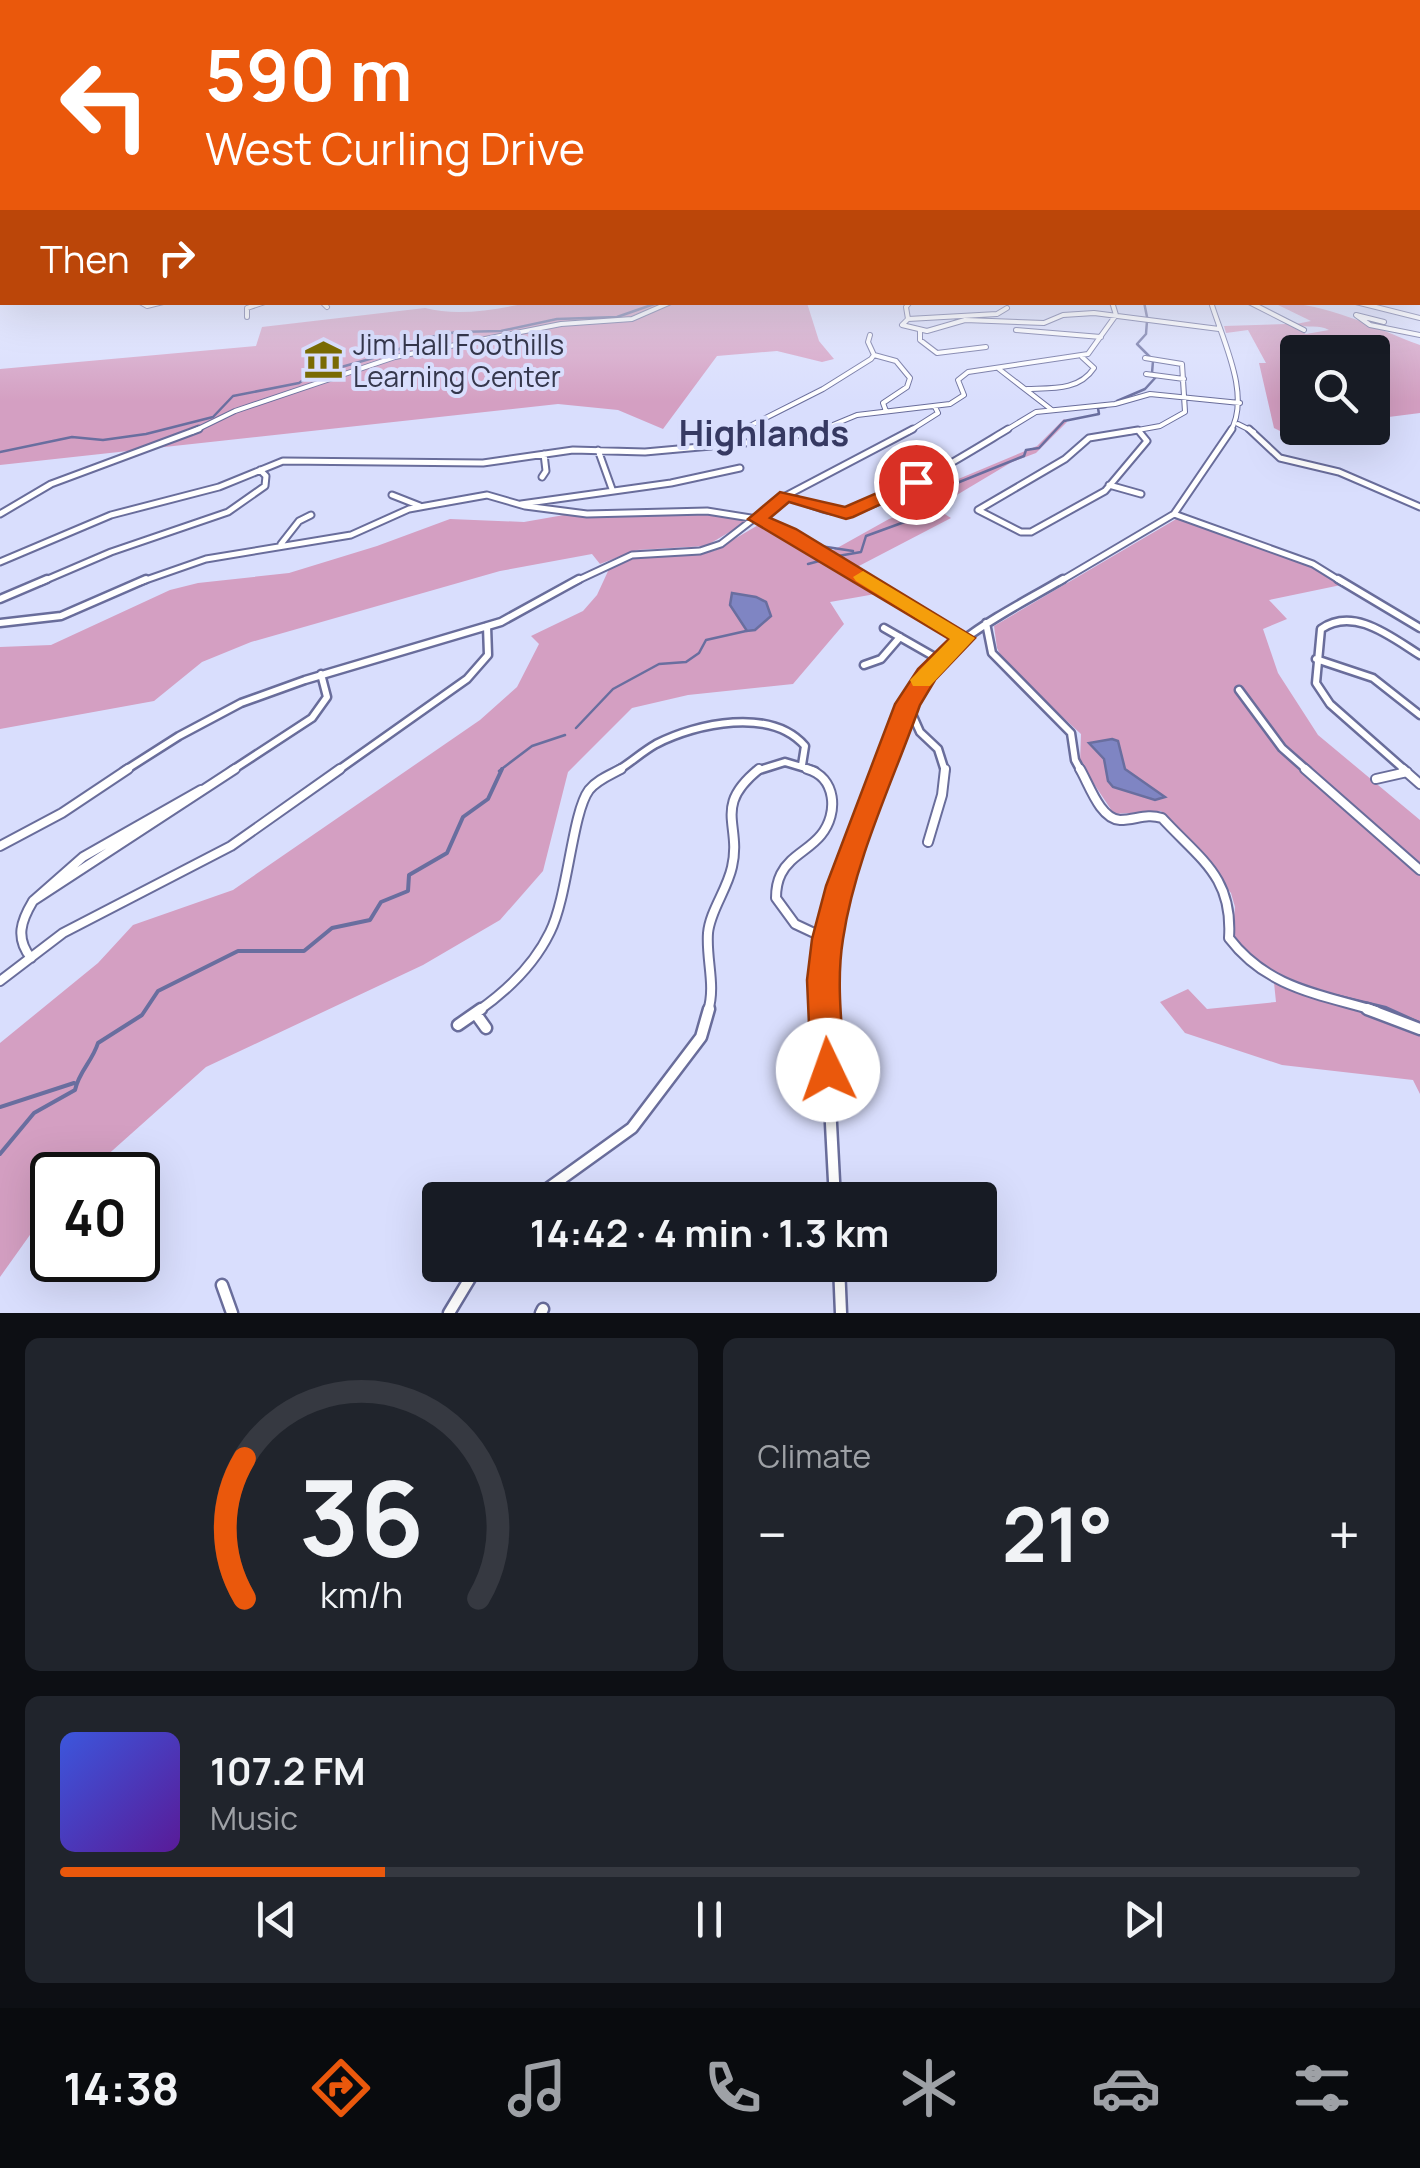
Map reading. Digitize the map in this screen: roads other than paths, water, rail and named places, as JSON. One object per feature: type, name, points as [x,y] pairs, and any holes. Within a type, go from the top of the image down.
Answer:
[{"type":"street","points":[[247,317],[249,307],[255,305]]},
{"type":"street","points":[[0,514],[51,484],[210,425],[235,411],[385,360],[561,324],[632,319],[664,305]]},
{"type":"street","points":[[908,305],[908,319],[902,327],[920,331],[965,320],[1044,323],[1073,314],[1116,315],[1219,329]]},
{"type":"street","points":[[1113,305],[1116,315]]},
{"type":"street","points":[[834,1182],[823,980],[827,939],[840,886],[908,704],[940,660],[964,638],[1174,514],[1238,424],[1240,402],[1212,305]]},
{"type":"street","points":[[1255,305],[1304,330]]},
{"type":"street","points":[[1368,305],[1420,318]]},
{"type":"street","points":[[908,319],[997,314],[1007,308]]},
{"type":"street","points":[[1348,311],[1384,322]]},
{"type":"street","points":[[1357,314],[1370,325],[1420,336]]},
{"type":"street","points":[[0,562],[111,515],[219,487],[295,459],[354,464],[484,463],[544,454],[645,452],[797,437],[857,416],[934,406],[962,398],[964,392],[958,380],[962,374],[1081,357],[1093,350],[1116,315]]},
{"type":"street","points":[[1016,330],[1101,337]]},
{"type":"street","points":[[920,331],[920,340],[937,353],[986,346]]},
{"type":"street","points":[[870,335],[874,355]]},
{"type":"street","points":[[736,441],[739,428],[832,384],[874,355],[896,361],[910,378],[907,387],[883,403],[886,411]]},
{"type":"street","points":[[1027,389],[1074,384],[1089,378],[1094,368],[1081,357]]},
{"type":"street","points":[[1138,429],[1146,441],[1110,485],[1091,501],[1030,532],[1021,532],[978,510],[1065,460],[1088,438],[1138,429],[1160,426],[1186,410],[1181,363],[1145,358]]},
{"type":"street","points":[[998,368],[1052,410]]},
{"type":"street","points":[[1146,374],[1184,379]]},
{"type":"street","points":[[786,496],[834,512],[852,512],[948,465],[1029,414],[1122,402],[1140,395],[1240,402]]},
{"type":"street","points":[[0,846],[64,812],[189,728],[241,703],[321,674],[488,626],[522,613],[621,558],[711,548],[786,496],[932,419],[938,413],[934,406]]},
{"type":"street","points":[[1238,424],[1253,431],[1280,458],[1339,472],[1420,507]]},
{"type":"street","points":[[598,450],[612,490]]},
{"type":"street","points":[[542,477],[546,471],[544,454]]},
{"type":"street","points":[[520,505],[684,481],[740,468]]},
{"type":"street","points":[[0,599],[111,552],[230,511],[265,486],[266,476],[260,469]]},
{"type":"street","points":[[1110,485],[1141,494]]},
{"type":"street","points":[[392,495],[420,506]]},
{"type":"street","points":[[0,623],[61,616],[184,566],[281,544],[360,532],[420,506],[492,495],[520,505],[587,514],[708,510],[757,519],[964,638]]},
{"type":"street","points":[[1174,514],[1313,564],[1420,628]]},
{"type":"street","points":[[281,544],[299,521],[311,515]]},
{"type":"street","points":[[1420,655],[1348,618],[1324,625],[1316,659],[1316,683],[1323,696],[1420,784]]},
{"type":"street","points":[[986,624],[992,653],[1071,732],[1078,769],[1106,815],[1118,820],[1149,814],[1162,818],[1223,885],[1232,908],[1229,938],[1242,956],[1293,988],[1382,1010],[1420,1029]]},
{"type":"street","points":[[0,981],[96,914],[231,846],[467,680],[488,655],[488,626]]},
{"type":"street","points":[[884,628],[940,660]]},
{"type":"street","points":[[864,665],[880,660],[900,637]]},
{"type":"street","points":[[1316,659],[1373,678],[1420,714]]},
{"type":"street","points":[[31,958],[19,938],[20,924],[36,893],[61,872],[201,790],[312,718],[327,698],[321,674]]},
{"type":"street","points":[[1239,690],[1282,748],[1420,870]]},
{"type":"street","points":[[908,704],[915,711],[922,734],[938,749],[945,767],[944,786],[928,842]]},
{"type":"street","points":[[458,1025],[528,970],[551,936],[586,793],[598,780],[675,737],[770,723],[800,736],[805,746],[802,765]]},
{"type":"street","points":[[557,1182],[632,1128],[700,1037],[712,998],[708,931],[733,866],[728,825],[732,800],[758,770],[785,762],[802,765],[828,782],[833,805],[818,840],[788,864],[776,891],[778,904],[794,926],[827,939]]},
{"type":"street","points":[[1376,780],[1407,772]]},
{"type":"street","points":[[476,1014],[486,1028]]},
{"type":"street","points":[[449,1313],[468,1282]]},
{"type":"street","points":[[839,1282],[841,1313]]},
{"type":"street","points":[[222,1285],[232,1313]]},
{"type":"water","points":[[732,593],[766,602],[771,616],[755,630],[747,631],[730,605]]},
{"type":"water","points":[[1118,741],[1125,769],[1165,797],[1155,800],[1113,787],[1104,759],[1089,743]]},
{"type":"waterway","points":[[313,375],[391,353],[420,339],[456,332],[501,331],[557,319],[617,317],[651,305]]},
{"type":"waterway","points":[[1145,305],[1147,317]]},
{"type":"waterway","points":[[1147,321],[1146,334],[1137,344],[1150,357]]},
{"type":"waterway","points":[[1152,373],[1153,361]]},
{"type":"waterway","points":[[0,452],[72,437],[103,440],[146,434],[213,417],[233,396],[299,383],[309,376]]},
{"type":"waterway","points":[[1117,401],[1145,389],[1156,377]]},
{"type":"waterway","points":[[838,556],[861,552],[866,536],[929,513],[931,501],[950,494],[947,487],[1024,456],[1026,450],[1039,448],[1064,421],[1099,414],[1098,408],[1106,407]]},
{"type":"waterway","points":[[820,546],[853,551]]},
{"type":"waterway","points":[[808,564],[823,560]]},
{"type":"waterway","points":[[576,728],[613,689],[659,664],[686,662],[699,653],[706,640],[746,631]]},
{"type":"waterway","points":[[499,771],[532,746],[565,735]]},
{"type":"waterway","points":[[0,1154],[34,1113],[75,1090],[98,1043],[142,1015],[158,991],[238,951],[304,951],[332,928],[370,920],[381,902],[408,891],[409,875],[447,853],[463,817],[488,799],[502,769]]},
{"type":"waterway","points":[[1336,996],[1386,1008],[1419,1023]]},
{"type":"waterway","points":[[0,1107],[74,1083]]},
{"type":"place","name":"Jim Hall Foothills Learning Center","points":[[323,360]]},
{"type":"district","name":"Highlands","points":[[764,433]]}]
